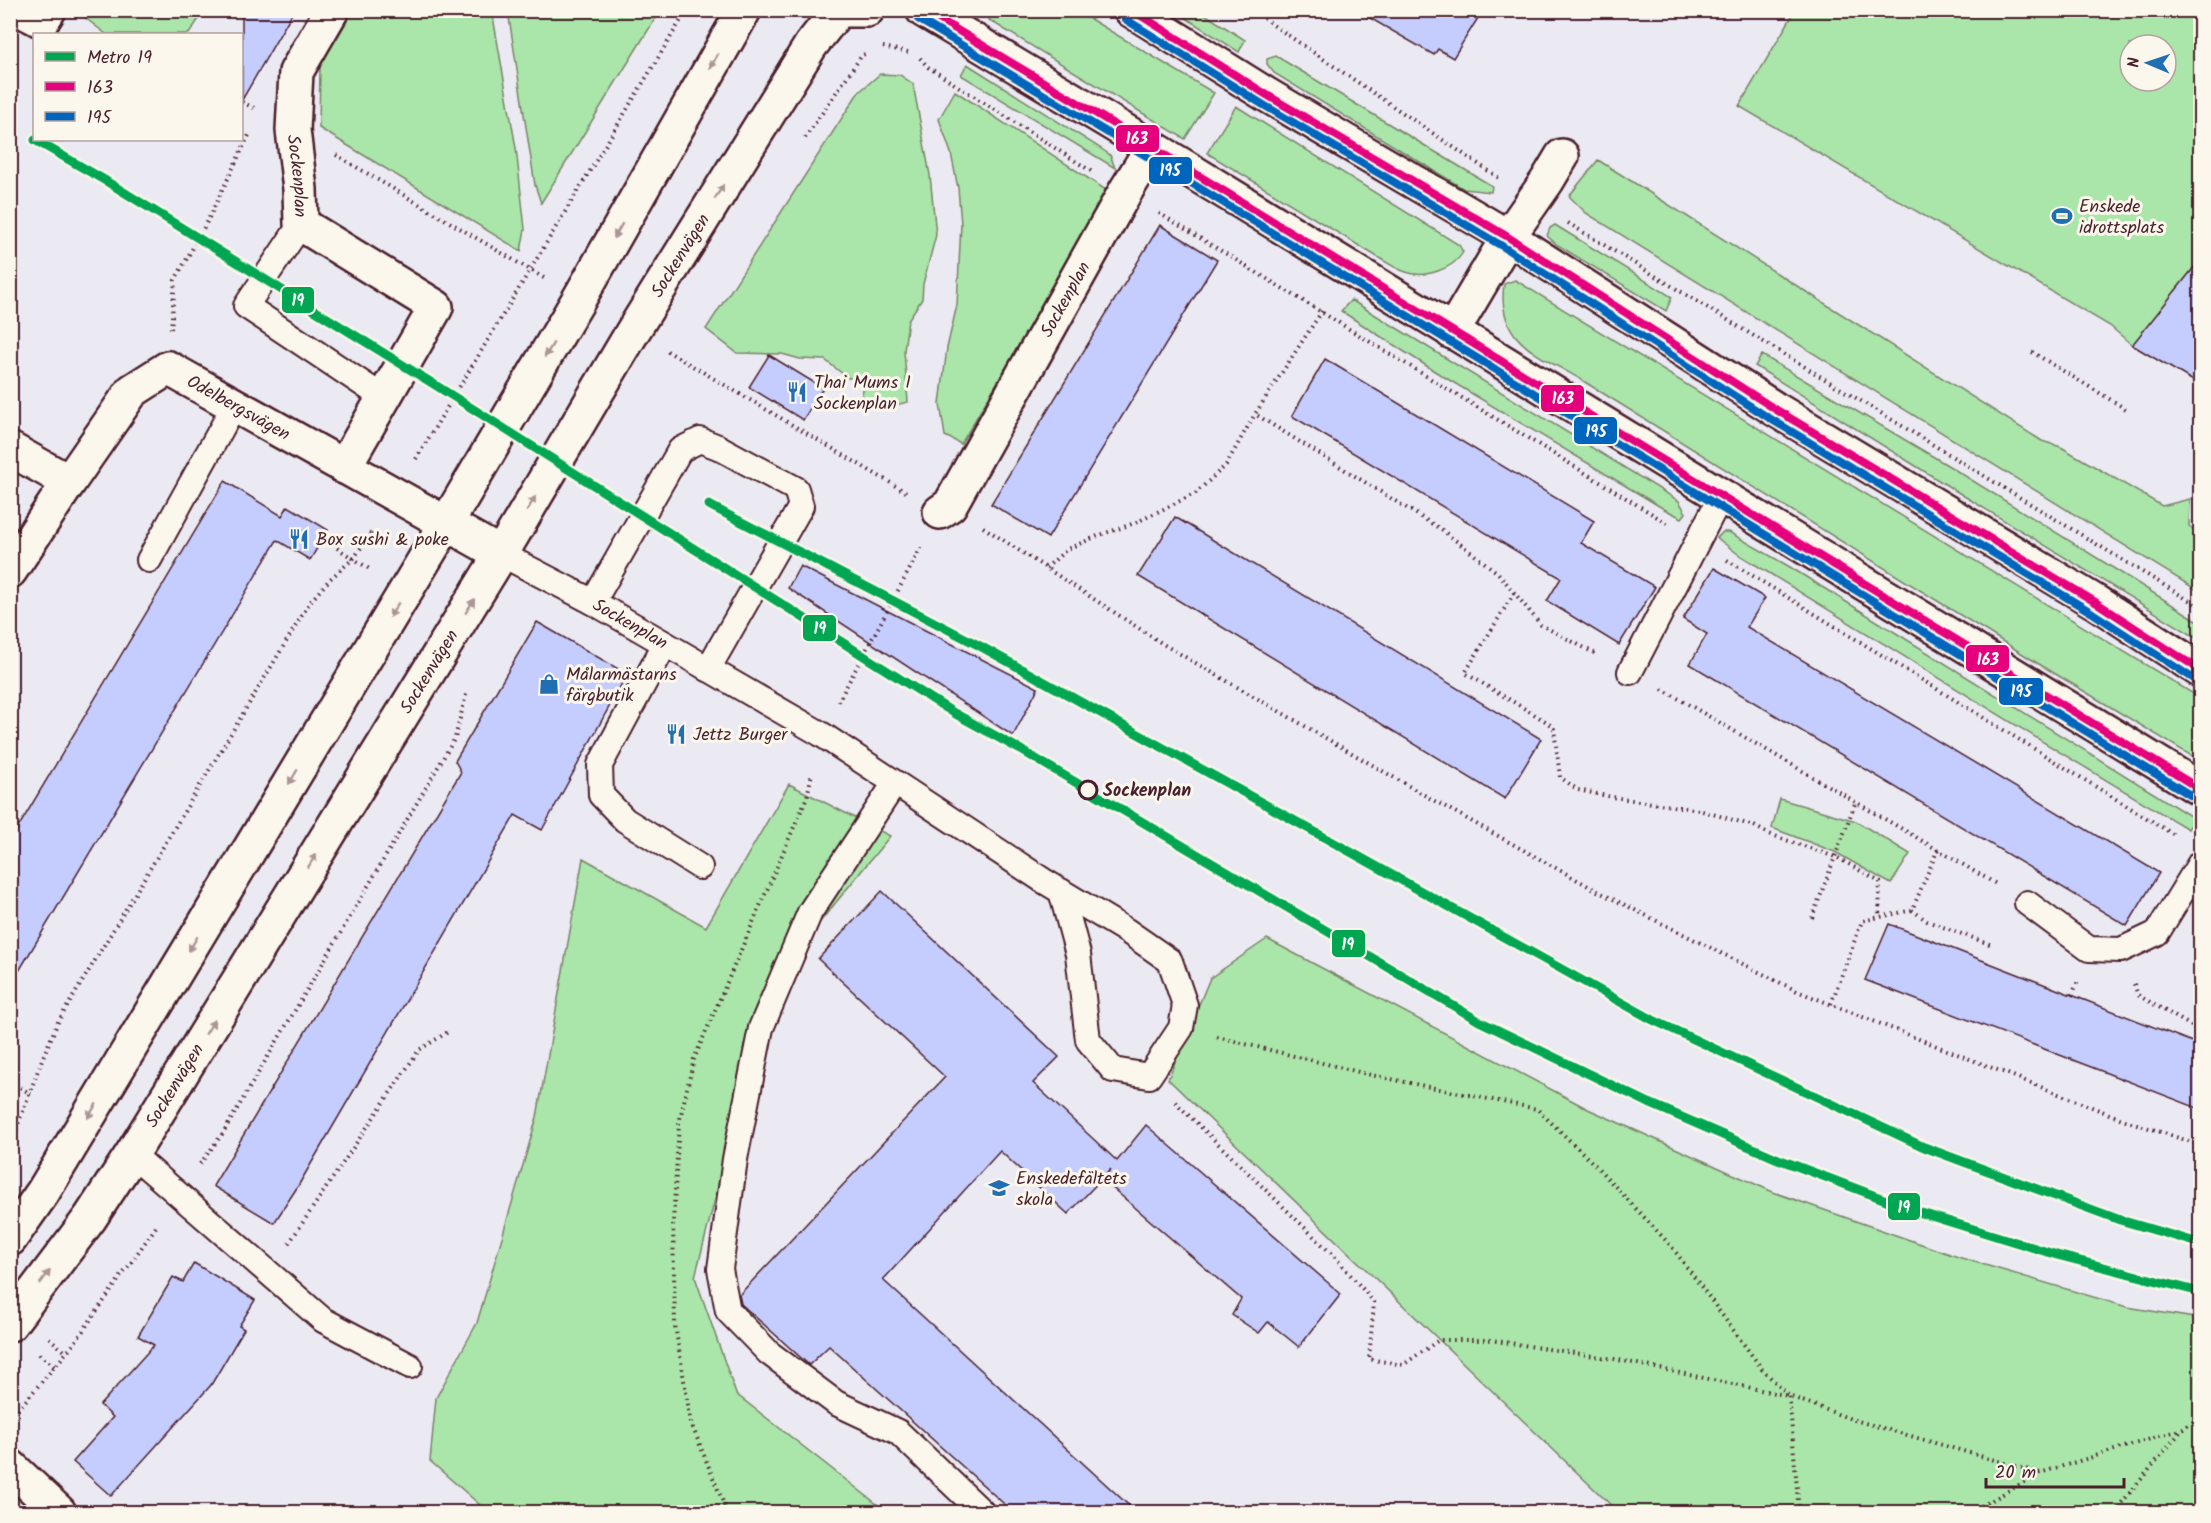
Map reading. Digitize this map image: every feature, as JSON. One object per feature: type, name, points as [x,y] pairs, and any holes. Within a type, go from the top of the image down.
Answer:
[{"type":"street","points":[[21,10],[42,21],[49,10]]},
{"type":"street","name":"Sockenplan","points":[[332,10],[296,72],[294,130],[301,224],[436,307],[344,467]]},
{"type":"street","points":[[10,1239],[43,1192],[446,524],[579,299],[744,10]]},
{"type":"street","points":[[923,10],[2200,789]]},
{"type":"street","points":[[1131,10],[1249,84],[1508,237],[1775,409],[2097,603],[2200,670]]},
{"type":"street","name":"Sockenvägen","points":[[10,1324],[90,1218],[132,1154],[501,555],[639,321],[811,45],[844,11]]},
{"type":"street","name":"Sockenplan","points":[[945,508],[1152,148]]},
{"type":"street","points":[[1452,332],[1508,237],[1562,156]]},
{"type":"street","name":"Odelbergsvägen","points":[[10,571],[132,391],[168,368],[501,555]]},
{"type":"street","points":[[10,449],[69,482]]},
{"type":"street","points":[[10,1466],[59,1512]]},
{"type":"lane","points":[[301,224],[246,306],[384,398]]},
{"type":"lane","points":[[149,560],[234,405]]},
{"type":"lane","points":[[593,602],[681,450],[700,440],[718,447],[796,489],[801,506],[708,669]]},
{"type":"lane","points":[[1630,672],[1721,496]]},
{"type":"lane","name":"Sockenplan","points":[[501,555],[593,602],[820,734],[1061,891],[1127,931],[1170,961],[1185,1005],[1181,1028]]},
{"type":"lane","points":[[665,644],[600,765],[601,795],[625,820],[700,867]]},
{"type":"lane","points":[[895,783],[810,912],[761,1028],[735,1159],[720,1269],[728,1311],[769,1353],[836,1403],[898,1432],[982,1512]]},
{"type":"lane","points":[[2027,903],[2089,949],[2121,950],[2157,933],[2200,863]]},
{"type":"lane","points":[[1061,891],[1078,954],[1088,1040],[1113,1070],[1149,1076],[1181,1028]]},
{"type":"lane","points":[[132,1154],[323,1320],[410,1366]]},
{"type":"path","points":[[10,1146],[58,1022],[310,602],[330,579],[354,558],[687,10]]},
{"type":"path","points":[[1255,10],[1282,31],[1533,202],[2200,607]]},
{"type":"path","points":[[803,141],[862,55],[882,47],[914,53],[928,67],[1125,192],[2181,839]]},
{"type":"path","points":[[168,368],[175,280],[206,224],[251,132]]},
{"type":"path","points":[[1046,568],[1068,549],[1135,523],[1196,492],[1226,465],[1255,414],[1322,311]]},
{"type":"path","points":[[660,360],[666,350]]},
{"type":"path","points":[[2032,352],[2126,409]]},
{"type":"path","points":[[1255,414],[1442,530],[1498,573],[1541,625],[1695,706],[2027,903]]},
{"type":"path","points":[[945,508],[1046,568],[1163,644],[1443,806],[1601,893],[1797,992],[2121,1119],[2200,1145]]},
{"type":"path","points":[[1514,593],[1465,673],[1547,722],[1554,729],[1560,777],[1578,789],[1612,797],[1699,810],[1743,822],[1835,857],[1880,882],[1879,916]]},
{"type":"path","points":[[10,1419],[73,1345],[223,1133],[455,738],[469,684]]},
{"type":"path","points":[[1812,918],[1856,801]]},
{"type":"path","points":[[1912,910],[1938,849]]},
{"type":"path","points":[[1831,1004],[1863,921],[1912,910],[1927,921],[1992,945]]},
{"type":"path","points":[[2121,950],[2138,995],[2200,1031]]},
{"type":"path","points":[[1181,1028],[1371,1075],[1537,1109],[1595,1165],[1672,1247],[1762,1369],[1789,1396],[1799,1512]]},
{"type":"path","points":[[269,1272],[419,1050],[448,1032]]},
{"type":"path","points":[[1149,1076],[1334,1256],[1374,1302],[1369,1359],[1403,1365],[1439,1340],[1490,1340],[1614,1359],[1789,1396],[1851,1419],[2040,1473]]},
{"type":"path","points":[[10,1082],[31,1094]]},
{"type":"path","points":[[2114,1512],[2183,1429],[2200,1417]]},
{"type":"path","points":[[1971,1512],[2040,1473],[2183,1429]]},
{"type":"green space","points":[[80,10],[204,10],[190,33],[105,33],[80,14]]},
{"type":"green space","points":[[353,11],[492,11],[516,148],[525,229],[521,251],[319,128],[320,66]]},
{"type":"green space","points":[[508,11],[660,11],[541,203],[535,185]]},
{"type":"green space","points":[[996,11],[1077,11],[1214,93],[1185,139],[989,20]]},
{"type":"green space","points":[[1175,11],[1200,11],[1245,40],[1239,52]]},
{"type":"green space","name":"Enskede idrottsplats","points":[[1795,11],[2200,11],[2200,385],[2132,345],[2110,326],[1739,106]]},
{"type":"green space","points":[[1276,56],[1492,186],[1491,192],[1464,189],[1274,73],[1267,64],[1267,59]]},
{"type":"green space","points":[[967,64],[1110,155],[1115,168],[961,75]]},
{"type":"green space","points":[[880,74],[900,75],[913,84],[930,175],[936,235],[923,284],[922,299],[908,320],[904,351],[908,402],[879,409],[862,395],[865,378],[848,378],[825,360],[800,359],[782,354],[737,353],[706,329],[858,93]]},
{"type":"green space","points":[[955,91],[1109,192],[961,444],[945,436],[940,404],[947,348],[957,305],[961,224],[958,188],[951,153],[939,119]]},
{"type":"green space","points":[[1236,106],[1459,245],[1463,252],[1453,263],[1438,271],[1413,274],[1403,271],[1207,153]]},
{"type":"green space","points":[[1598,160],[2042,441],[2061,447],[2162,506],[2190,499],[2189,526],[2200,534],[2200,592],[1586,213],[1569,196]]},
{"type":"green space","points":[[1555,225],[1672,297],[1666,311],[1556,244],[1547,236],[1550,228]]},
{"type":"green space","points":[[1515,280],[2197,696],[2200,699],[2200,761],[1535,353],[1513,333],[1507,320],[1503,304],[1504,284]]},
{"type":"green space","points":[[1351,300],[1679,501],[1686,513],[1682,518],[1664,509],[1436,372],[1341,311]]},
{"type":"green space","points":[[1762,355],[1949,466],[2200,622],[2200,640],[1755,366]]},
{"type":"green space","points":[[1723,532],[1729,532],[1790,567],[2195,819],[2188,829],[2075,761],[1738,554],[1717,538]]},
{"type":"green space","points":[[789,784],[890,836],[811,933],[741,1098],[695,1277],[736,1394],[887,1512],[488,1512],[430,1461],[436,1398],[477,1323],[537,1117],[583,858],[706,927]]},
{"type":"green space","points":[[1780,799],[1856,821],[1910,854],[1891,884],[1835,852],[1772,828]]},
{"type":"green space","points":[[1267,939],[1588,1109],[1773,1192],[1958,1257],[2127,1307],[2200,1319],[2200,1512],[1616,1512],[1168,1079],[1210,978]]},
{"type":"building","points":[[242,10],[294,10],[243,98],[243,33]]},
{"type":"building","points":[[1356,10],[1483,10],[1453,58],[1438,49],[1434,55]]},
{"type":"building","points":[[1160,225],[1217,260],[1048,538],[991,504]]},
{"type":"building","points":[[2200,260],[2200,385],[2132,345]]},
{"type":"building","points":[[769,355],[823,388],[803,420],[749,387]]},
{"type":"building","points":[[1325,359],[1594,521],[1581,543],[1655,587],[1619,645],[1547,601],[1561,578],[1292,416]]},
{"type":"building","points":[[225,481],[282,516],[288,506],[328,530],[310,560],[277,540],[10,986],[10,841]]},
{"type":"building","points":[[1175,517],[1541,739],[1505,799],[1138,576]]},
{"type":"building","points":[[800,566],[1038,688],[1013,736],[788,588]]},
{"type":"building","points":[[1714,568],[1765,598],[1747,627],[2159,873],[2127,926],[1690,664],[1707,634],[1683,619]]},
{"type":"building","points":[[537,622],[627,674],[542,830],[515,815],[298,1186],[274,1223],[213,1186],[461,772],[455,761]]},
{"type":"building","points":[[882,891],[1059,1057],[1033,1083],[1117,1161],[1146,1125],[1341,1294],[1299,1347],[1268,1322],[1259,1333],[1232,1315],[1241,1299],[1102,1179],[1111,1169],[1068,1214],[1000,1151],[883,1280],[1136,1512],[1013,1512],[829,1346],[809,1365],[741,1304],[739,1295],[945,1077],[818,959]]},
{"type":"building","points":[[1889,924],[2200,1045],[2200,1109],[1865,980]]},
{"type":"building","points":[[194,1263],[255,1300],[239,1326],[244,1329],[211,1385],[111,1496],[73,1462],[113,1417],[100,1405],[154,1345],[138,1336],[173,1277],[183,1282]]},
{"type":"metro line","name":"19","points":[[37,141],[106,181],[432,383],[954,713],[1021,750],[1479,1021],[1649,1103],[1778,1159],[1915,1211],[2057,1255],[2200,1292]]},
{"type":"metro line","name":"19","points":[[709,505],[980,646],[1653,1020],[1924,1147],[2120,1220],[2192,1241]]},
{"type":"transit line","name":"163","points":[[924,10],[1183,166],[2200,789]]},
{"type":"transit line","name":"163","points":[[1132,10],[1267,95],[1508,237],[1775,409],[2097,603],[2200,670]]},
{"type":"transit line","name":"195","points":[[918,19],[1178,175],[2195,798]]},
{"type":"transit line","name":"195","points":[[1125,19],[1262,104],[1502,246],[1769,418],[2091,612],[2194,679]]},
{"type":"place","name":"Enskede idrottsplats","points":[[2062,216]]},
{"type":"place","name":"Thai Mums I Sockenplan","points":[[797,392]]},
{"type":"place","name":"Box sushi & poke","points":[[299,539]]},
{"type":"place","name":"Målarmästarns färgbutik","points":[[549,684]]},
{"type":"place","name":"Jettz Burger","points":[[676,734]]},
{"type":"place","name":"Sockenplan","points":[[1088,790]]},
{"type":"place","name":"Enskedefältets skola","points":[[999,1188]]}]
